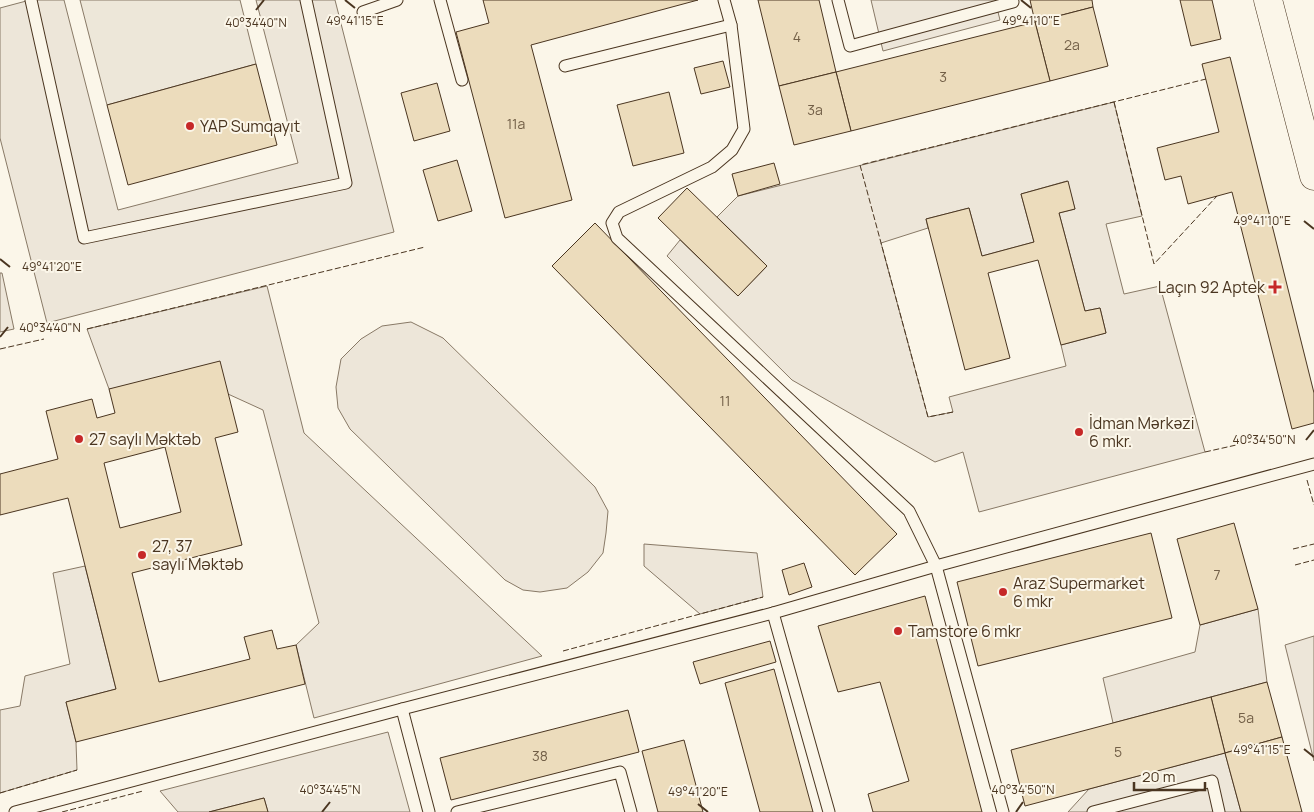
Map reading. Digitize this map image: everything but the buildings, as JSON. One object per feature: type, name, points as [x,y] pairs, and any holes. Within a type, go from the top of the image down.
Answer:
[{"type":"main road","points":[[1268,0],[1314,176]]},
{"type":"lane","points":[[31,0],[84,238],[346,183],[306,0]]},
{"type":"lane","points":[[363,12],[397,0]]},
{"type":"lane","points":[[440,0],[462,80]]},
{"type":"lane","points":[[724,0],[731,25],[744,130],[732,150],[712,166],[619,212],[612,223],[617,238],[909,511],[936,566],[1003,812]]},
{"type":"lane","points":[[838,0],[850,46],[1013,2],[1012,0]]},
{"type":"lane","points":[[565,66],[731,25]]},
{"type":"lane","points":[[19,811],[402,708],[773,613],[936,566],[1314,464]]},
{"type":"lane","points":[[773,613],[829,812]]},
{"type":"lane","points":[[402,708],[429,812]]},
{"type":"lane","points":[[457,812],[620,772],[631,812]]},
{"type":"lane","points":[[1093,812],[1212,781],[1219,812]]},
{"type":"shaded area","points":[[30,0],[64,0],[118,210],[298,163],[256,0],[335,0],[394,232],[47,323],[0,138],[0,8]]},
{"type":"shaded area","points":[[80,0],[240,0],[256,64],[107,105]]},
{"type":"shaded area","points":[[871,0],[995,0],[1000,20],[883,51]]},
{"type":"shaded area","points":[[1114,102],[1142,216],[1106,224],[1124,294],[1160,286],[1205,452],[979,512],[963,452],[935,462],[792,380],[667,256],[680,240],[738,296],[767,266],[717,217],[738,196]],"holes":[[[1067,181],[1075,209],[1059,213],[1085,311],[1100,308],[1106,333],[1061,345],[1066,366],[949,397],[953,412],[928,417],[881,243],[928,228],[926,219],[969,208],[982,256],[1034,242],[1021,194]]]},
{"type":"shaded area","points":[[0,273],[2,273],[14,329],[0,332]]},
{"type":"shaded area","points":[[267,286],[304,433],[542,656],[314,718],[296,645],[319,623],[263,410],[228,394],[109,389],[87,329]]},
{"type":"shaded area","points":[[411,322],[443,338],[595,487],[608,511],[603,553],[588,572],[567,588],[540,592],[523,590],[505,580],[350,429],[338,408],[336,387],[341,359],[361,339],[382,326]]},
{"type":"shaded area","points":[[644,544],[757,553],[763,597],[700,614],[644,566]]},
{"type":"shaded area","points":[[85,566],[116,689],[66,702],[76,742],[77,770],[0,793],[0,710],[20,706],[25,676],[70,664],[53,573]]},
{"type":"shaded area","points":[[1258,609],[1267,682],[1113,723],[1103,678],[1195,652],[1200,625]]},
{"type":"shaded area","points":[[1314,636],[1314,761],[1285,645]]},
{"type":"shaded area","points":[[388,732],[410,812],[268,812],[264,798],[209,812],[178,812],[160,791]]},
{"type":"shaded area","points":[[1225,753],[1241,812],[1068,812],[1089,789]]},
{"type":"fence","points":[[953,412],[928,417],[860,165],[1206,79]]},
{"type":"fence","points":[[1114,102],[1154,264],[1217,196]]},
{"type":"fence","points":[[87,329],[425,247]]},
{"type":"fence","points":[[0,349],[44,339]]},
{"type":"fence","points":[[1205,452],[1272,437]]},
{"type":"fence","points":[[1307,480],[1314,505]]},
{"type":"fence","points":[[1293,549],[1314,544]]},
{"type":"fence","points":[[1295,565],[1314,560]]},
{"type":"fence","points":[[563,651],[763,597]]},
{"type":"fence","points":[[0,793],[77,770]]},
{"type":"fence","points":[[62,812],[143,791]]},
{"type":"place","name":"YAP Sumqayıt","points":[[190,126]]},
{"type":"place","name":"Laçın 92 Aptek","points":[[1275,287]]},
{"type":"place","name":"İdman Mәrkәzi 6 mkr.","points":[[1079,432]]},
{"type":"place","name":"27 saylı Məktəb","points":[[79,439]]},
{"type":"place","name":"27, 37 saylı Məktəb","points":[[142,555]]},
{"type":"place","name":"Araz Supermarket 6 mkr","points":[[1003,592]]},
{"type":"place","name":"Tamstore 6 mkr","points":[[898,631]]}]
